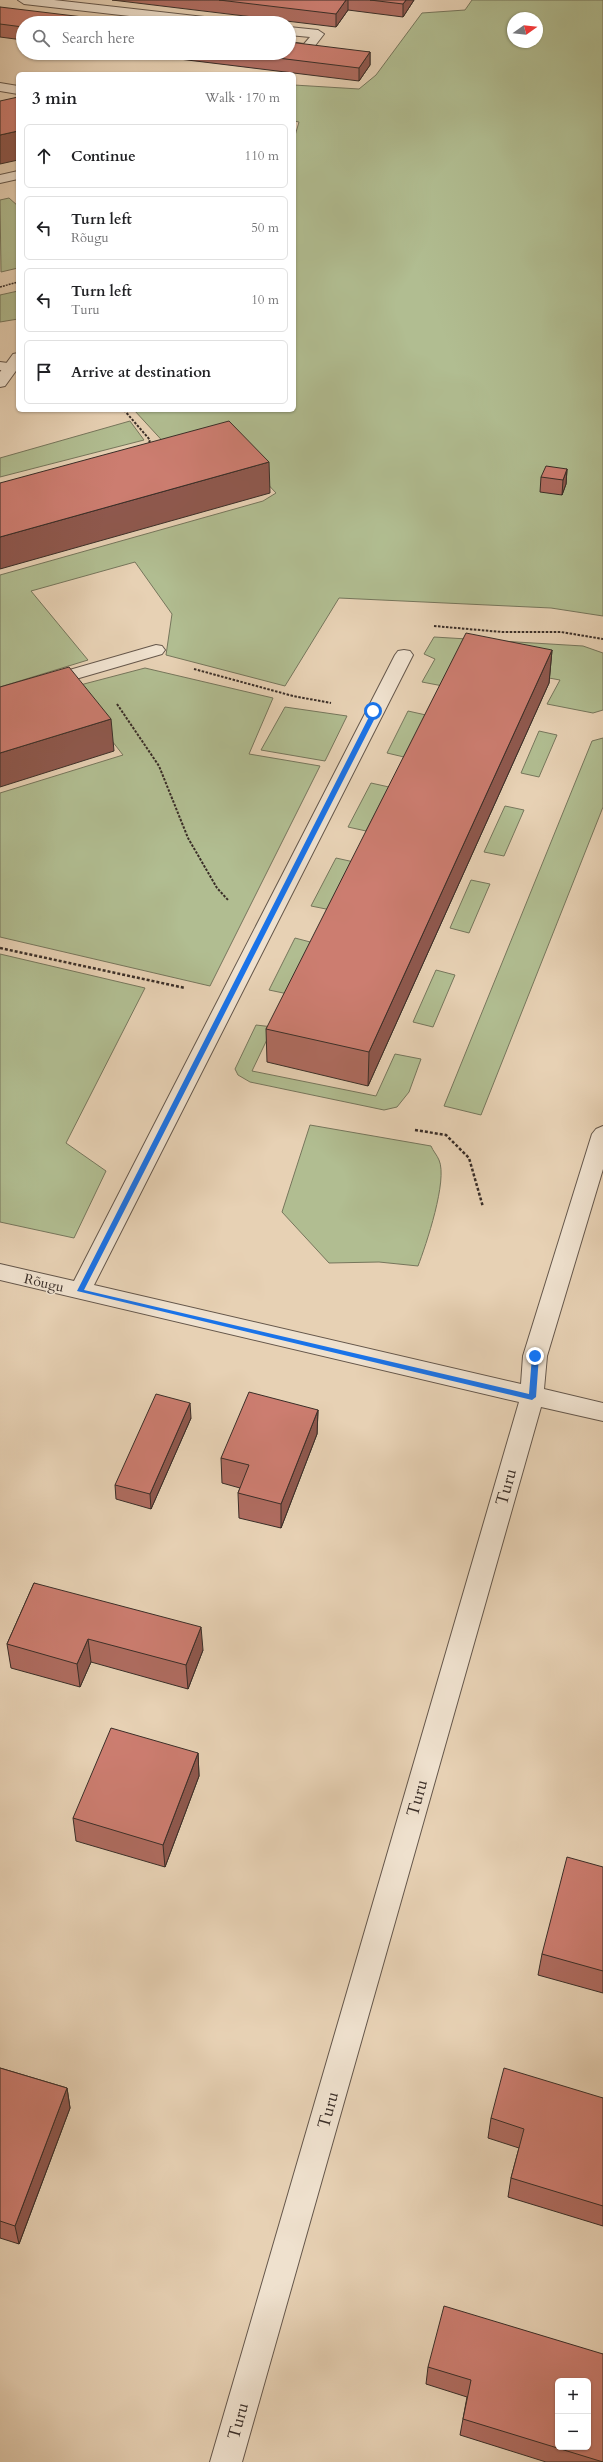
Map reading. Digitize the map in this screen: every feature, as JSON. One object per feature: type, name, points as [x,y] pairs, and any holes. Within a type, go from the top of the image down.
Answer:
[{"type":"street","points":[[10,0],[32,14]]},
{"type":"street","points":[[24,0],[162,16]]},
{"type":"street","points":[[296,32],[318,34],[307,48],[296,47]]},
{"type":"street","points":[[0,87],[16,90]]},
{"type":"street","points":[[0,179],[16,175]]},
{"type":"street","points":[[0,383],[10,363]]},
{"type":"street","points":[[0,696],[156,650]]},
{"type":"street","points":[[80,1291],[404,655]]},
{"type":"street","name":"Turu","points":[[226,2462],[532,1397],[535,1356],[603,1134]]},
{"type":"street","name":"Rõugu","points":[[0,1272],[532,1397],[603,1412]]},
{"type":"path","points":[[0,287],[16,283]]},
{"type":"path","points":[[126,412],[150,440],[148,447],[153,451]]},
{"type":"path","points":[[404,655],[420,625],[502,632],[561,632],[603,639]]},
{"type":"path","points":[[156,650],[170,663],[292,696],[375,712]]},
{"type":"path","points":[[81,672],[116,702],[137,736],[159,766],[188,838],[218,888],[237,910],[272,914]]},
{"type":"path","points":[[0,948],[109,973],[230,996]]},
{"type":"path","points":[[415,1130],[446,1135],[469,1158],[482,1207]]},
{"type":"green space","points":[[472,0],[603,0],[603,616],[551,608],[339,598],[285,686],[166,655],[172,614],[135,562],[31,591],[88,660],[0,687],[0,575],[263,501],[276,493],[233,447],[180,460],[136,412],[296,412],[296,132],[299,122],[296,121],[296,85],[359,89],[376,75],[422,13],[465,10]]},
{"type":"green space","points":[[9,198],[16,204],[16,268],[1,272],[0,200]]},
{"type":"green space","points":[[16,291],[16,319],[0,322],[0,295]]},
{"type":"green space","points":[[130,421],[144,440],[0,477],[0,458]]},
{"type":"green space","points":[[434,637],[583,646],[603,653],[603,710],[593,713],[547,704],[560,680],[456,661],[443,686],[422,682],[435,659],[424,654]]},
{"type":"green space","points":[[145,668],[273,698],[249,754],[320,766],[210,986],[0,937],[0,793],[123,755],[76,695],[23,700]]},
{"type":"green space","points":[[285,707],[347,716],[325,761],[261,750]]},
{"type":"green space","points":[[408,711],[426,715],[404,757],[387,753]]},
{"type":"green space","points":[[539,731],[557,735],[539,777],[521,773]]},
{"type":"green space","points":[[603,738],[603,807],[481,1115],[444,1106],[592,741]]},
{"type":"green space","points":[[371,783],[389,787],[366,831],[348,827]]},
{"type":"green space","points":[[505,806],[524,810],[504,856],[484,852]]},
{"type":"green space","points":[[336,858],[354,862],[331,910],[311,906]]},
{"type":"green space","points":[[471,880],[490,884],[469,933],[450,928]]},
{"type":"green space","points":[[295,938],[314,943],[288,994],[269,990]]},
{"type":"green space","points":[[0,954],[145,988],[66,1143],[106,1171],[74,1238],[0,1222]]},
{"type":"green space","points":[[436,970],[455,975],[433,1027],[413,1022]]},
{"type":"green space","points":[[256,1025],[273,1027],[252,1071],[376,1096],[395,1054],[421,1059],[409,1092],[397,1107],[384,1110],[250,1082],[238,1075],[235,1069]]},
{"type":"green space","points":[[310,1125],[431,1146],[439,1160],[441,1182],[435,1213],[418,1266],[379,1262],[329,1263],[282,1212]]},
{"type":"building","points":[[219,0],[346,0],[336,14]]},
{"type":"building","points":[[370,0],[406,0],[403,4]]},
{"type":"building","points":[[0,7],[75,16],[16,16],[16,26],[0,24]]},
{"type":"building","points":[[296,43],[370,52],[359,68],[294,60],[296,60]]},
{"type":"building","points":[[16,97],[16,131],[0,135],[0,101]]},
{"type":"building","points":[[229,421],[269,462],[0,537],[0,483]]},
{"type":"building","points":[[546,466],[567,469],[563,480],[541,477]]},
{"type":"building","points":[[466,633],[552,650],[369,1052],[266,1029]]},
{"type":"building","points":[[69,667],[111,719],[0,753],[0,687]]},
{"type":"building","points":[[249,1392],[318,1410],[281,1504],[238,1493],[249,1465],[221,1458]]},
{"type":"building","points":[[156,1394],[190,1403],[150,1494],[115,1485]]},
{"type":"building","points":[[34,1583],[201,1627],[186,1665],[88,1639],[77,1664],[7,1644]]},
{"type":"building","points":[[111,1728],[198,1753],[163,1845],[73,1818]]},
{"type":"building","points":[[567,1857],[603,1867],[603,1971],[542,1954]]},
{"type":"building","points":[[0,2068],[67,2088],[15,2226],[0,2221]]},
{"type":"building","points":[[504,2068],[603,2098],[603,2206],[511,2178],[524,2129],[491,2118]]},
{"type":"building","points":[[444,2306],[603,2354],[603,2462],[564,2450],[591,2450],[591,2378],[555,2378],[555,2447],[463,2419],[471,2380],[428,2367]]},
{"type":"route","points":[[373,711],[375,712],[80,1291],[532,1397],[535,1356]]}]
